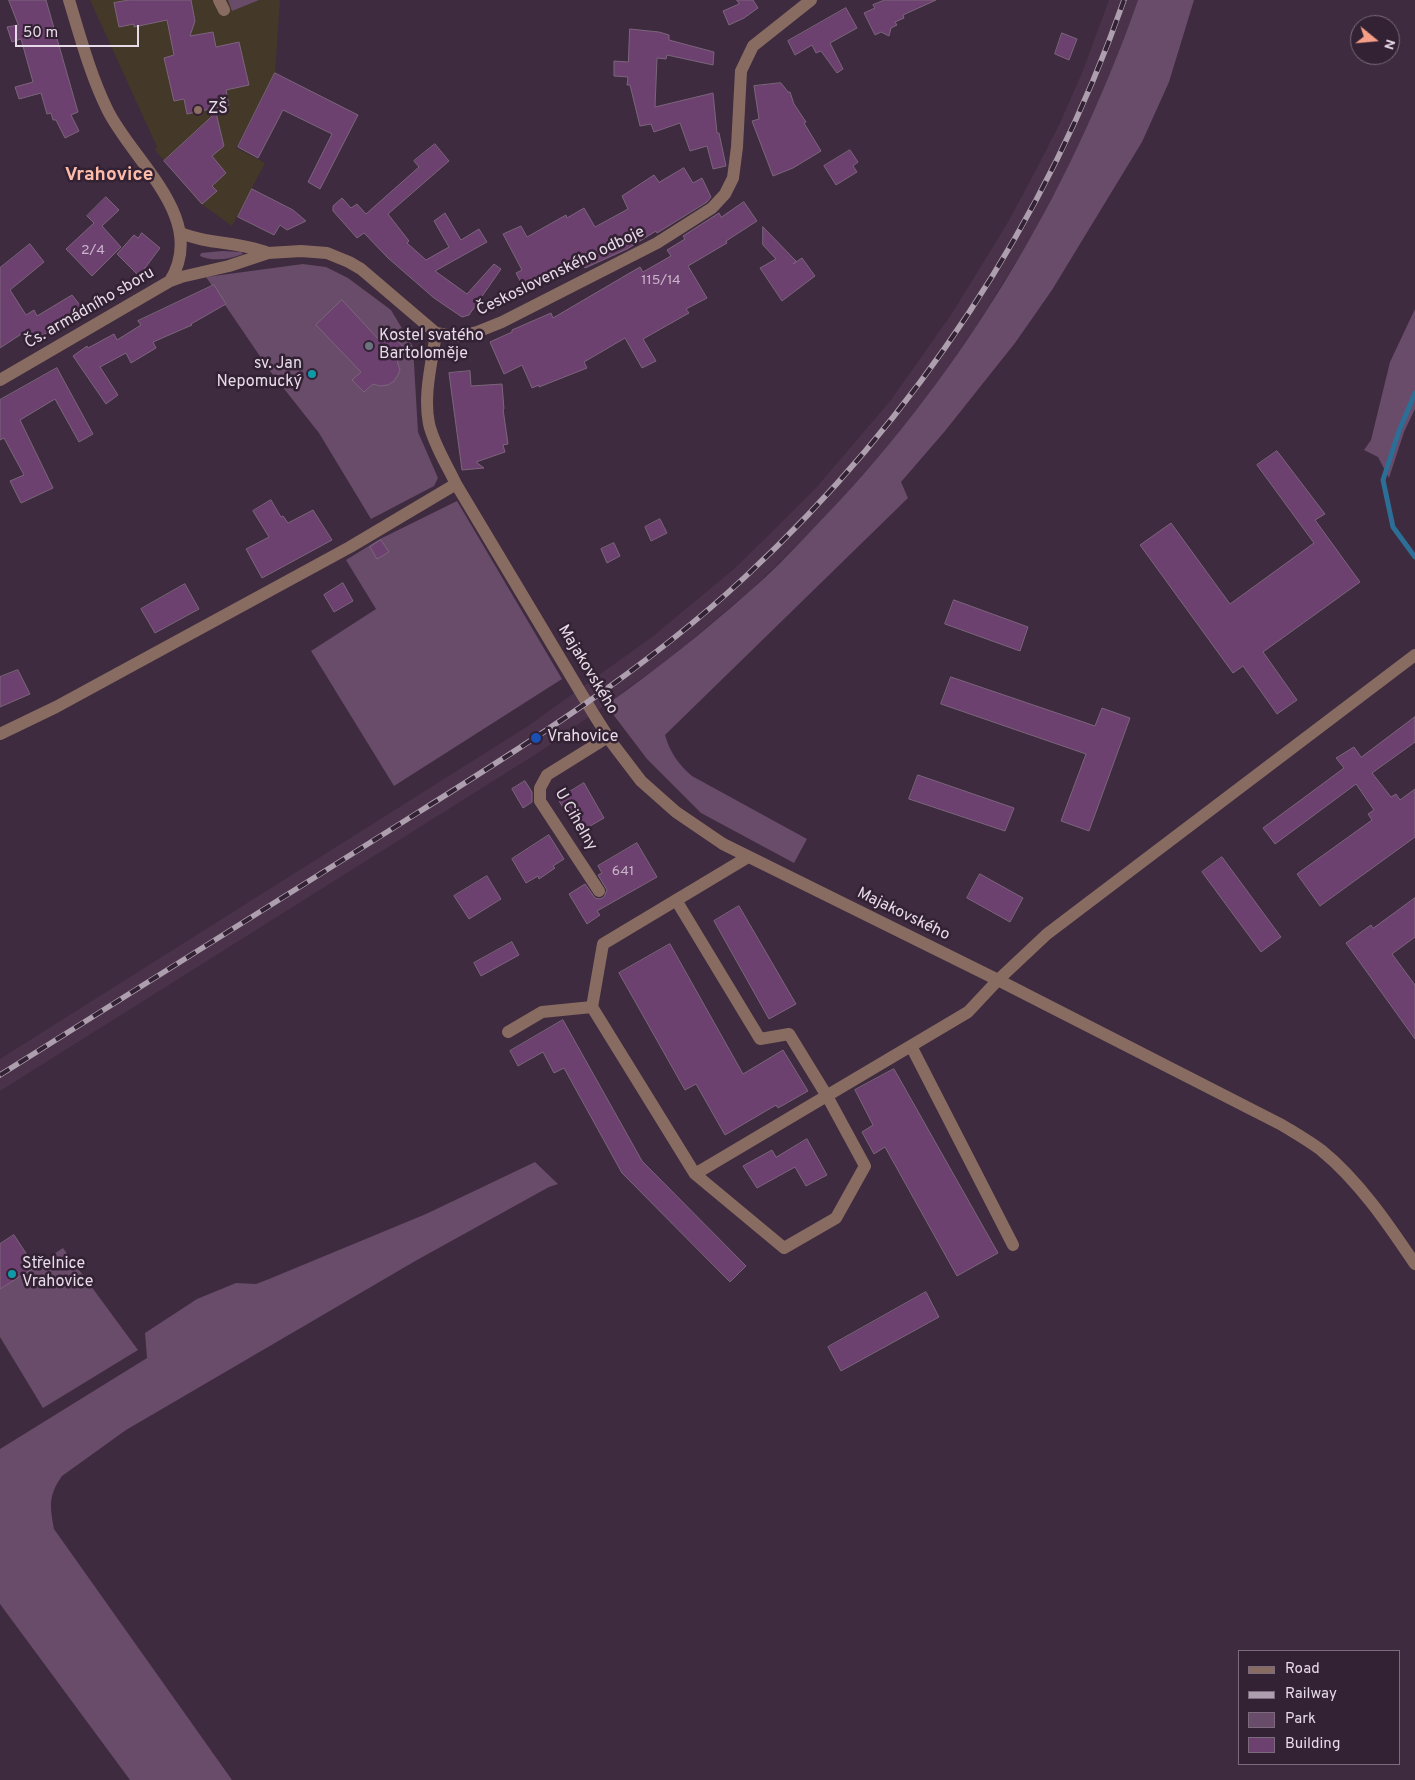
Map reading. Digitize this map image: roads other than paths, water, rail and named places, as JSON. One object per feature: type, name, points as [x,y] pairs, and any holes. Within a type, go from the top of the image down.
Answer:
[{"type":"street","points":[[69,0],[106,107],[176,216],[181,233],[181,256],[170,281]]},
{"type":"street","name":"Československého odboje","points":[[436,333],[453,336],[464,335],[502,322],[657,243],[720,202],[730,187],[734,172],[741,71],[753,46],[811,0]]},
{"type":"street","points":[[181,233],[203,241],[241,245],[268,253]]},
{"type":"street","points":[[170,281],[240,263],[268,253],[314,251],[327,253],[361,269],[436,333]]},
{"type":"street","name":"Čs. armádního sboru","points":[[0,380],[170,281]]},
{"type":"street","name":"Majakovského","points":[[436,333],[427,403],[429,420],[437,445],[456,484],[608,737],[641,781],[681,816],[715,839],[748,857],[998,980],[1263,1114],[1314,1146],[1338,1167],[1369,1200],[1415,1264]]},
{"type":"street","points":[[0,734],[56,708],[350,547],[456,484]]},
{"type":"street","points":[[695,1174],[968,1012],[998,980],[1047,934],[1415,656]]},
{"type":"street","name":"U Cihelny","points":[[598,891],[540,801],[539,794],[547,775],[608,737]]},
{"type":"street","points":[[676,900],[760,1039],[789,1034],[827,1096],[865,1166],[836,1218],[784,1248],[695,1174],[592,1007],[603,944],[676,900],[748,857]]},
{"type":"street","points":[[508,1032],[542,1012],[592,1007]]},
{"type":"street","points":[[911,1046],[1013,1245]]},
{"type":"waterway","points":[[1415,393],[1399,431],[1383,480],[1393,527],[1415,557]]},
{"type":"railway","points":[[0,1075],[543,733],[627,674],[707,611],[745,577],[807,516],[866,451],[920,383],[970,311],[1015,237],[1056,161],[1093,81],[1124,0]]},
{"type":"place","name":"ZŠ","points":[[198,110]]},
{"type":"place","name":"Kostel svatého Bartoloměje","points":[[369,346]]},
{"type":"place","name":"sv. Jan Nepomucký","points":[[312,374]]},
{"type":"place","name":"Vrahovice","points":[[536,738]]},
{"type":"place","name":"Střelnice Vrahovice","points":[[12,1274]]},
{"type":"district","name":"Vrahovice","points":[[109,176]]}]
